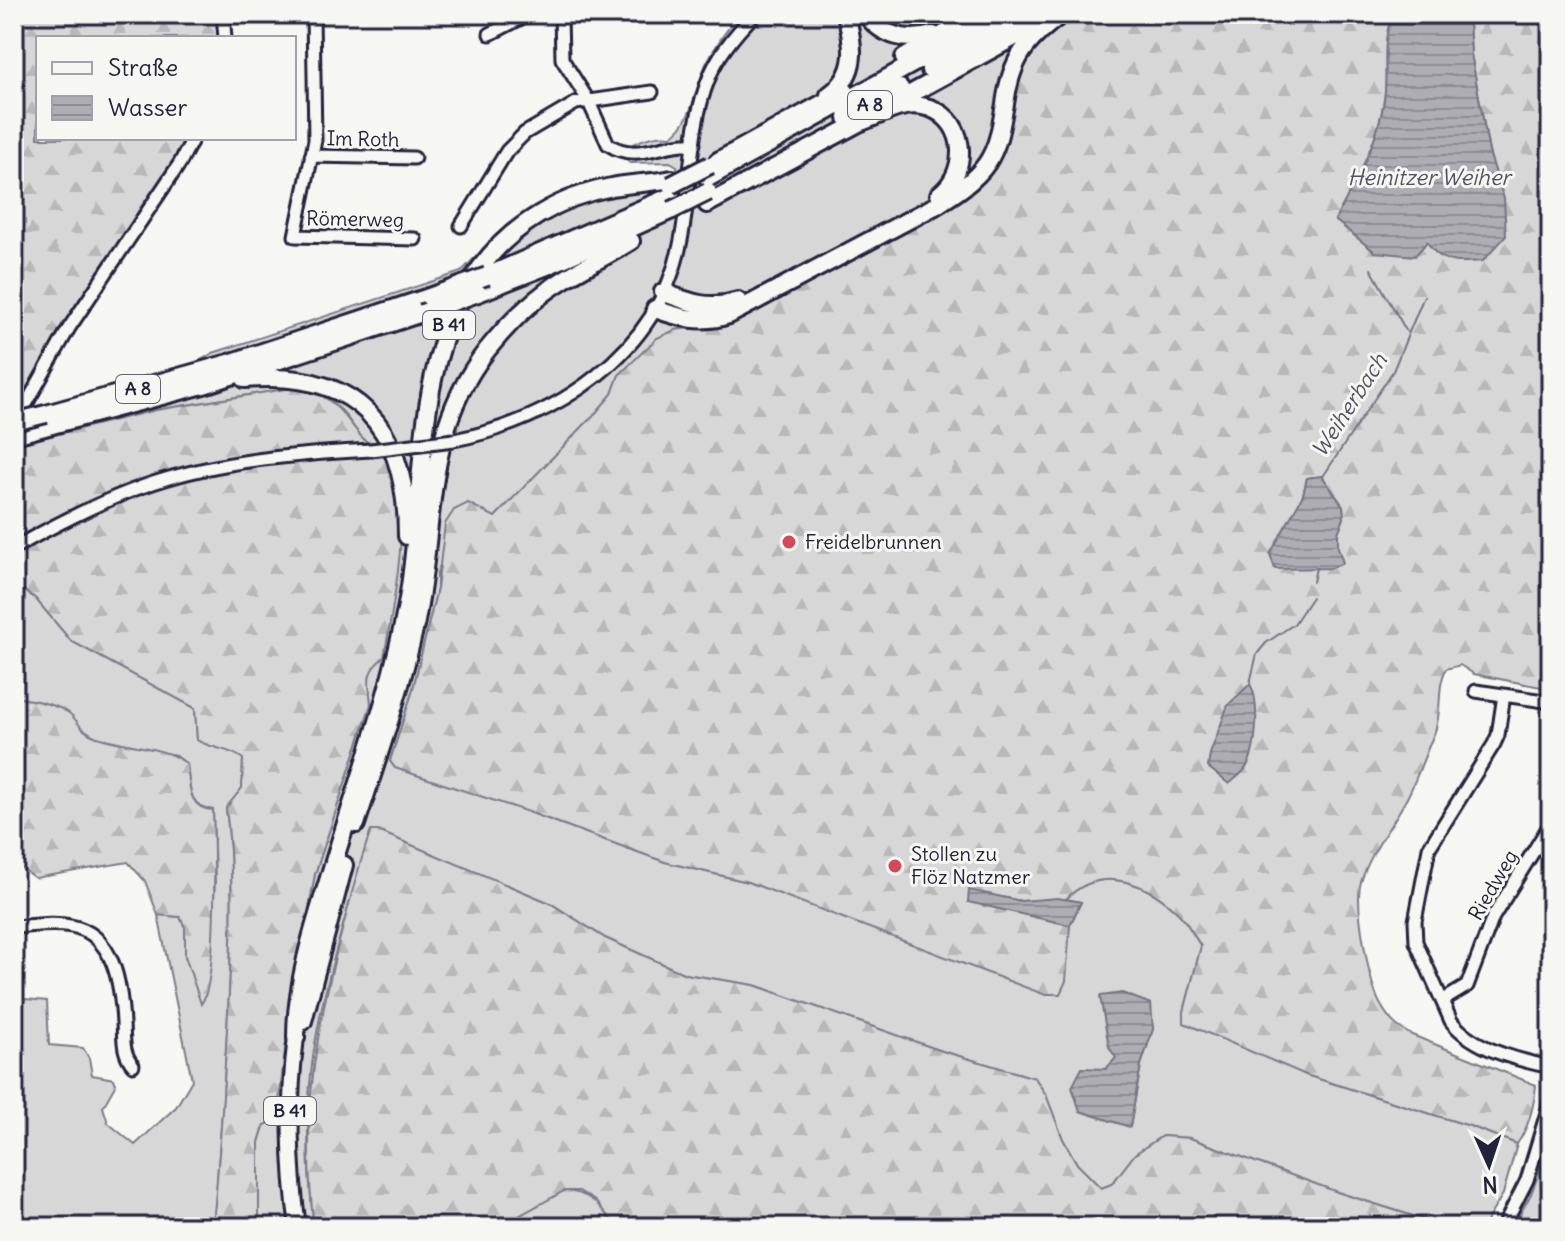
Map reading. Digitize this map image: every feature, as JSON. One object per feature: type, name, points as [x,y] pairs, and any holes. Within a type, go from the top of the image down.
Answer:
[{"type":"highway","points":[[708,185],[835,91],[845,80],[853,57],[850,31],[843,14]]},
{"type":"highway","points":[[866,14],[878,26],[901,38],[915,39],[947,32]]},
{"type":"highway","points":[[799,116],[978,14]]},
{"type":"highway","name":"A 8","points":[[708,185],[1002,14]]},
{"type":"highway","name":"A 8","points":[[14,423],[50,420],[207,384],[478,293],[494,280],[542,253],[770,160],[1030,14]]},
{"type":"highway","points":[[861,122],[1059,14]]},
{"type":"highway","points":[[655,309],[696,320],[729,315],[956,192],[981,171],[996,147],[1009,79],[1020,53],[1059,14]]},
{"type":"highway","points":[[494,280],[562,268],[631,241],[672,198],[910,105],[935,110],[950,123],[960,144],[960,166],[952,183],[943,192],[741,300],[703,306],[663,292]]},
{"type":"highway","name":"B 41","points":[[296,1037],[299,990],[315,924],[391,675],[407,605],[415,556],[430,393],[444,338],[460,297],[483,264],[509,237],[531,219],[559,203],[614,187],[672,198]]},
{"type":"highway","name":"A 8","points":[[14,435],[50,420],[429,297],[494,280],[672,198]]},
{"type":"highway","name":"B 41","points":[[296,1037],[309,1002],[326,926],[350,844],[408,657],[424,582],[437,458],[452,409],[470,373],[509,326],[561,281],[631,241]]},
{"type":"highway","points":[[207,384],[224,385],[244,379],[270,377],[302,380],[329,387],[368,411],[389,440],[402,479],[407,520],[407,605]]},
{"type":"main road","name":"B 41","points":[[296,1037],[290,1125],[292,1186],[298,1227]]},
{"type":"street","points":[[223,14],[225,36]]},
{"type":"street","name":"Im Roth","points":[[295,236],[315,140],[313,14]]},
{"type":"street","points":[[490,34],[529,14]]},
{"type":"street","points":[[561,14],[562,59],[588,100],[604,137],[614,149],[640,154],[672,144],[694,144]]},
{"type":"street","points":[[14,548],[73,516],[153,483],[207,469],[258,461],[454,440],[514,424],[565,399],[587,384],[639,333],[663,292],[680,247],[694,144],[709,76],[725,49],[755,14]]},
{"type":"street","points":[[461,226],[515,143],[567,107],[588,100],[652,92]]},
{"type":"street","points":[[14,423],[69,328],[180,163],[192,140]]},
{"type":"street","name":"Im Roth","points":[[311,156],[414,158]]},
{"type":"street","name":"Römerweg","points":[[295,236],[415,239]]},
{"type":"street","points":[[1476,691],[1551,702]]},
{"type":"street","points":[[1504,695],[1494,744],[1429,848],[1413,931],[1451,1021],[1468,1039],[1551,1067]]},
{"type":"street","name":"Riedweg","points":[[1442,1001],[1467,986],[1493,917],[1551,823]]},
{"type":"street","points":[[14,927],[74,926],[98,939],[108,953],[117,976],[123,1010],[125,1055],[133,1065]]},
{"type":"street","points":[[1503,1227],[1527,1180],[1551,1099]]},
{"type":"green space","points":[[14,14],[217,14],[220,36],[36,36],[36,140],[189,140],[14,415]]},
{"type":"green space","points":[[739,14],[1073,14],[1056,24],[1012,106],[1010,133],[1000,157],[986,177],[968,193],[725,323],[675,330],[619,375],[612,394],[594,415],[494,518],[468,503],[437,572],[437,589],[412,693],[390,761],[395,768],[526,811],[665,862],[1066,949],[1070,925],[1081,902],[1066,899],[1094,882],[1109,880],[1140,886],[1180,915],[1201,946],[1184,1012],[1306,1075],[1470,1126],[1517,1144],[1503,1194],[1483,1227],[1448,1227],[1340,1193],[1190,1138],[1162,1136],[1135,1154],[1112,1184],[1101,1188],[1077,1164],[1063,1139],[1046,1095],[1035,1078],[942,1051],[754,985],[685,974],[605,938],[550,903],[378,831],[371,832],[367,842],[331,971],[314,1050],[308,1138],[314,1227],[259,1227],[259,1142],[264,1126],[272,1120],[315,874],[371,704],[368,678],[373,666],[384,457],[361,437],[343,412],[323,394],[292,388],[156,410],[14,445],[14,415],[192,365],[213,353],[461,272],[484,248],[518,221],[677,171],[677,166],[670,162],[630,163],[619,155],[642,140],[671,136],[679,129],[689,112],[707,62]],"holes":[[[1153,1029],[1141,1065],[1130,1127],[1080,1111],[1092,1070],[1106,1069]]]},
{"type":"green space","points":[[1073,14],[1393,14],[1387,36],[1385,89],[1377,132],[1335,220],[1375,252],[1427,242],[1504,199],[1489,152],[1471,54],[1471,14],[1551,14],[1551,686],[1546,688],[1474,674],[1460,665],[1446,669],[1434,734],[1408,796],[1370,859],[1359,893],[1361,926],[1372,982],[1391,1020],[1412,1035],[1536,1085],[1530,1116],[1517,1144],[1470,1126],[1306,1075],[1184,1023],[1201,946],[1180,915],[1140,886],[1109,880],[1080,888],[1066,899],[1021,901],[970,891],[969,902],[1070,925],[1066,981],[1060,994],[1043,994],[748,882],[665,862],[526,811],[395,768],[390,761],[412,693],[437,589],[445,524],[454,510],[468,503],[495,517],[594,415],[612,394],[619,375],[657,338],[675,330],[725,323],[968,193],[1001,157],[1016,89],[1026,63],[1041,40]],"holes":[[[1322,476],[1343,506],[1344,518],[1338,532],[1338,547],[1332,568],[1316,568],[1288,525],[1303,495],[1307,478]]]},
{"type":"green space","points":[[292,388],[314,392],[331,402],[393,469],[399,486],[401,508],[399,561],[384,657],[371,673],[371,704],[315,874],[289,1017],[277,1118],[264,1126],[259,1142],[259,1227],[213,1227],[231,947],[231,877],[226,808],[242,788],[243,759],[197,740],[195,708],[71,641],[35,598],[14,584],[14,556],[28,546],[14,542],[14,445],[156,410]]},
{"type":"green space","points":[[14,584],[35,598],[71,641],[195,708],[197,740],[243,758],[242,788],[226,808],[231,877],[231,947],[213,1227],[14,1227],[14,998],[47,1001],[49,1045],[83,1048],[89,1058],[92,1075],[114,1079],[116,1084],[103,1107],[108,1123],[135,1145],[176,1107],[192,1080],[158,915],[180,917],[185,927],[185,957],[210,967],[215,882],[213,810],[194,800],[187,764],[175,755],[96,737],[41,702],[14,697]]},
{"type":"green space","points":[[14,697],[63,710],[86,732],[97,737],[167,753],[187,764],[194,800],[205,809],[213,810],[213,942],[206,991],[201,1004],[185,956],[185,927],[180,917],[158,915],[145,881],[128,862],[35,878],[14,863]]},
{"type":"green space","points":[[371,831],[378,831],[550,903],[605,938],[685,974],[754,985],[942,1051],[1035,1078],[1046,1095],[1063,1139],[1077,1164],[1101,1188],[1112,1184],[1135,1154],[1162,1136],[1190,1138],[1340,1193],[1448,1227],[617,1227],[595,1201],[579,1191],[564,1191],[499,1227],[314,1227],[309,1147],[313,1072],[335,958]]},
{"type":"green space","points":[[1546,1154],[1551,1155],[1551,1227],[1513,1227],[1531,1194]]},
{"type":"green space","points":[[563,1191],[588,1197],[607,1213],[617,1227],[499,1227]]},
{"type":"water","name":"Heinitzer Weiher","points":[[1393,14],[1471,14],[1471,54],[1489,152],[1504,199],[1506,236],[1483,261],[1444,259],[1427,242],[1415,256],[1375,252],[1335,220],[1377,132],[1385,89],[1387,35]]},
{"type":"water","points":[[1322,476],[1343,506],[1344,518],[1338,533],[1338,547],[1343,563],[1332,568],[1275,569],[1270,554],[1303,495],[1307,478]]},
{"type":"water","points":[[1250,684],[1256,713],[1253,748],[1246,769],[1229,784],[1208,767],[1210,754],[1228,705]]},
{"type":"water","points":[[969,890],[1021,901],[1058,898],[1081,902],[1070,925],[968,902]]},
{"type":"water","points":[[1122,993],[1151,1004],[1153,1029],[1141,1065],[1130,1127],[1080,1111],[1072,1087],[1082,1068],[1106,1069],[1116,1058],[1109,1047],[1100,996]]},
{"type":"waterway","points":[[1371,269],[1408,334]]},
{"type":"waterway","name":"Weiherbach","points":[[1322,478],[1393,371],[1424,296]]},
{"type":"waterway","name":"Weiherbach","points":[[1313,582],[1316,568]]},
{"type":"waterway","name":"Weiherbach","points":[[1250,683],[1257,654],[1266,643],[1294,624],[1312,597]]},
{"type":"place","name":"Freidelbrunnen","points":[[789,542]]},
{"type":"place","name":"Stollen zu Flöz Natzmer","points":[[895,866]]}]
